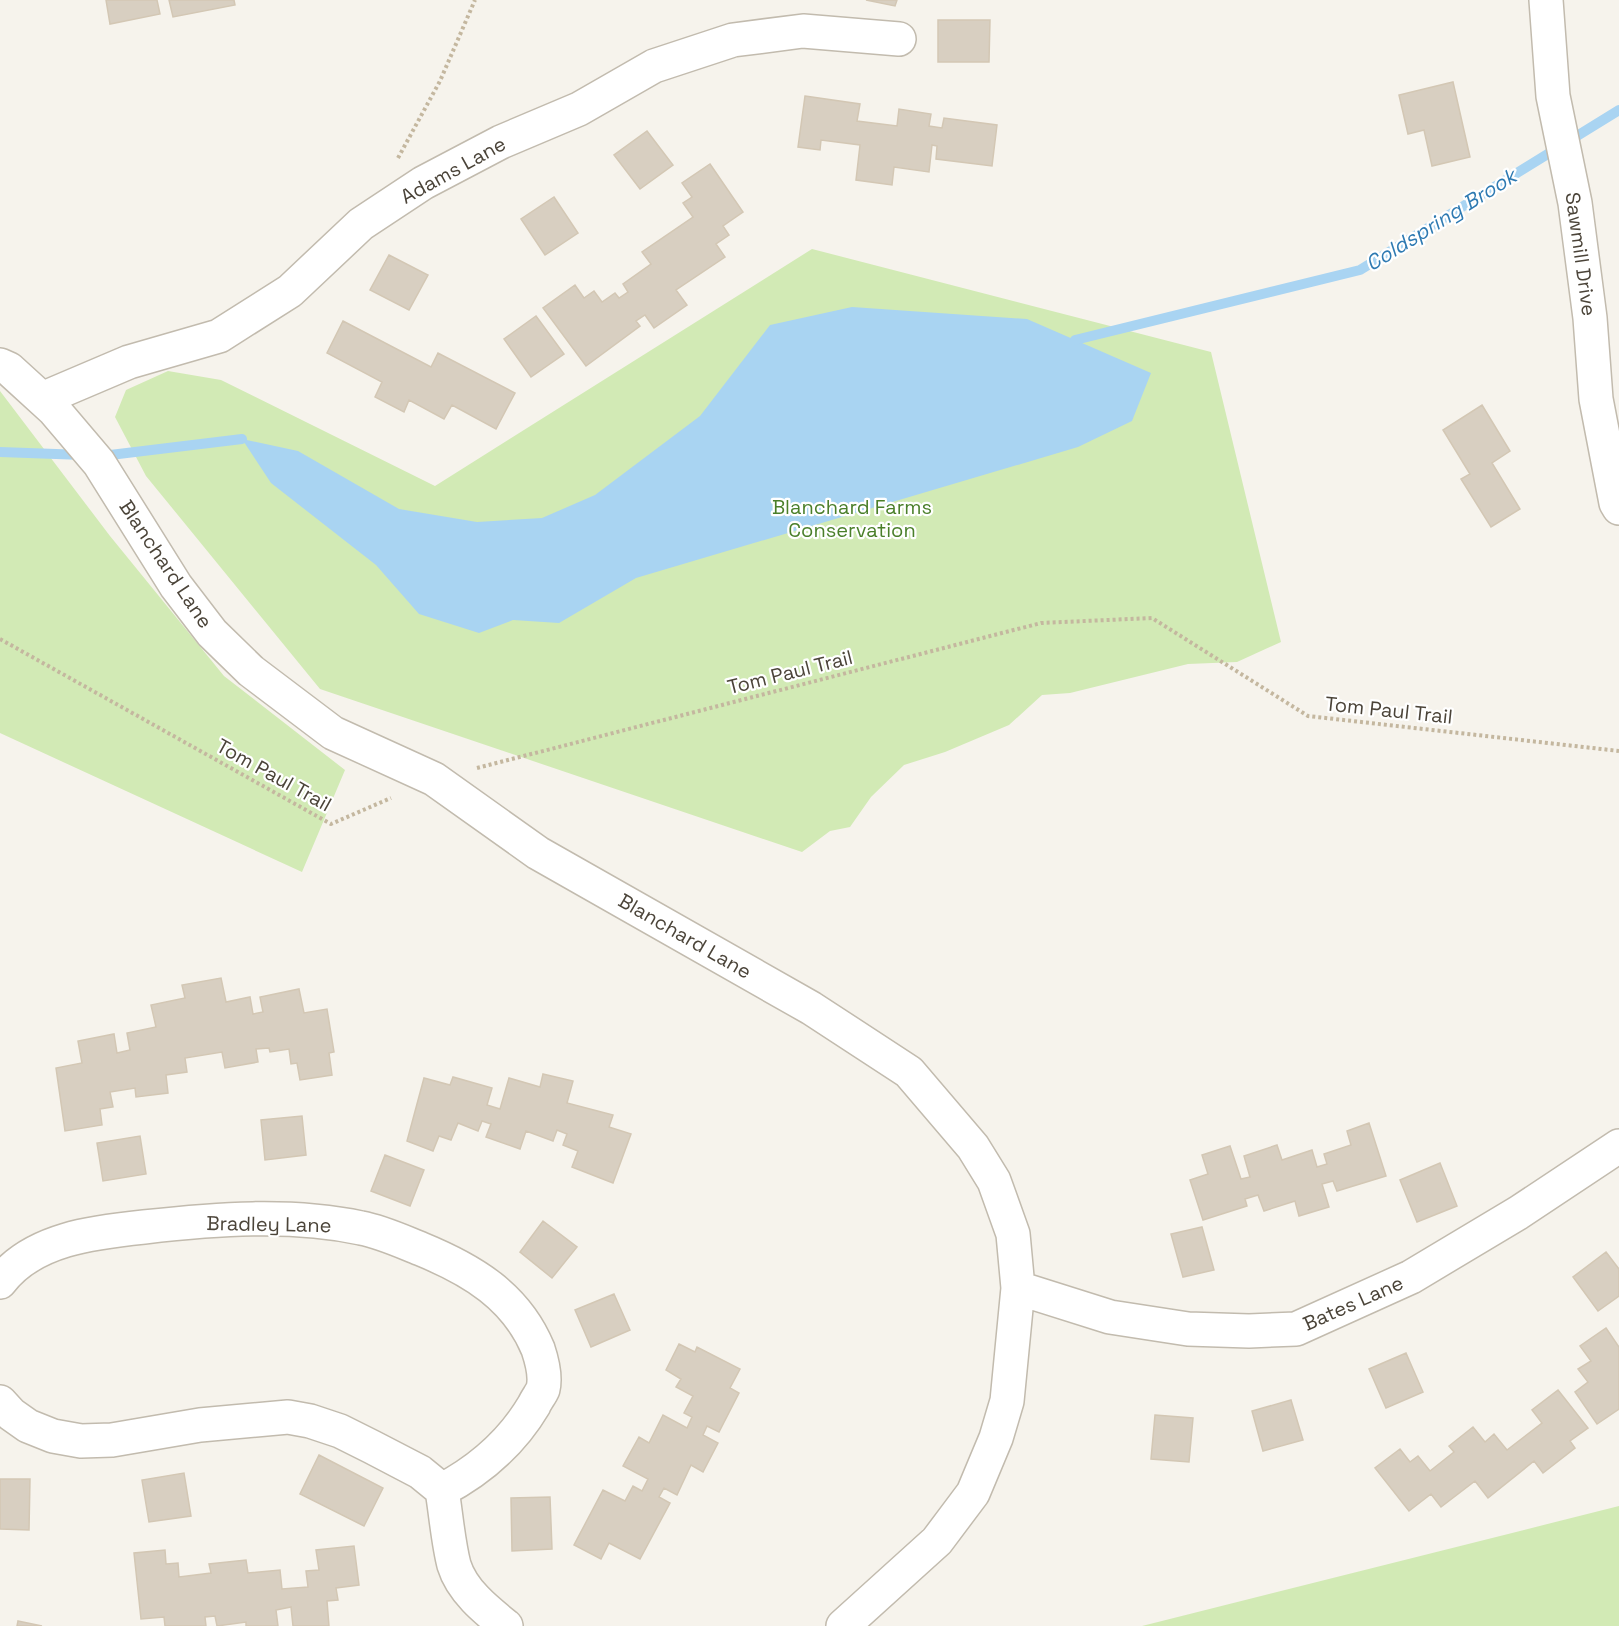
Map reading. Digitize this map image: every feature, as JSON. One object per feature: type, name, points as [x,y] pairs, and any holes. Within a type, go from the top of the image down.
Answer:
[{"type":"street","name":"Sawmill Drive","points":[[1546,0],[1553,96],[1575,203],[1590,318],[1596,399],[1616,503],[1619,508]]},
{"type":"street","name":"Adams Lane","points":[[42,399],[129,362],[219,336],[291,291],[361,225],[423,183],[501,142],[579,109],[654,66],[733,40],[803,31],[899,39]]},
{"type":"street","name":"Blanchard Lane","points":[[0,364],[9,369],[54,410],[99,463],[176,586],[212,633],[251,671],[333,733],[434,779],[538,853],[811,1008],[909,1072],[973,1147],[994,1181],[1013,1234],[1018,1288],[1006,1401],[996,1438],[973,1493],[937,1541],[843,1626]]},
{"type":"street","name":"Bates Lane","points":[[1018,1288],[1110,1317],[1188,1329],[1249,1331],[1296,1329],[1411,1277],[1518,1213],[1619,1146]]},
{"type":"street","name":"Bradley Lane","points":[[0,1282],[20,1262],[67,1239],[177,1223],[289,1220],[361,1228],[391,1236],[448,1260],[487,1283],[513,1308],[532,1336],[544,1372],[543,1389],[525,1420],[502,1447],[468,1476],[442,1490]]},
{"type":"street","points":[[0,1402],[11,1414],[28,1426],[53,1436],[81,1441],[112,1440],[200,1425],[288,1418],[310,1421],[340,1431],[420,1472],[442,1490],[454,1566],[464,1585],[480,1606],[506,1626]]},
{"type":"path","points":[[395,163],[440,81],[475,0]]},
{"type":"path","name":"Tom Paul Trail","points":[[0,639],[331,824],[434,779],[1041,623],[1152,618],[1308,716],[1619,751]]},
{"type":"green space","name":"Blanchard Farms Conservation","points":[[812,249],[1211,352],[1281,642],[1237,662],[1188,664],[1070,693],[1042,695],[1009,725],[945,752],[904,765],[871,797],[850,827],[830,831],[802,852],[320,689],[146,476],[115,417],[126,390],[168,371],[221,380],[435,486]]},
{"type":"green space","points":[[0,391],[110,536],[224,676],[345,770],[302,872],[0,733]]},
{"type":"green space","points":[[1619,1506],[1619,1626],[1142,1626]]},
{"type":"water","points":[[852,307],[1027,319],[1151,373],[1132,421],[1078,447],[636,578],[559,623],[513,620],[479,633],[419,614],[376,565],[271,483],[242,439],[298,451],[399,509],[477,522],[542,518],[595,495],[700,416],[770,325]]},
{"type":"building","points":[[106,0],[157,0],[160,14],[110,24]]},
{"type":"building","points":[[169,0],[234,0],[235,5],[173,17]]},
{"type":"building","points":[[866,0],[897,0],[895,6]]},
{"type":"building","points":[[938,20],[990,20],[989,62],[938,62]]},
{"type":"building","points":[[1453,82],[1470,157],[1432,166],[1424,130],[1408,134],[1399,95]]},
{"type":"building","points":[[805,96],[860,104],[857,121],[897,126],[899,109],[931,114],[929,126],[942,128],[944,118],[997,125],[992,166],[936,159],[937,146],[932,145],[929,172],[894,167],[892,185],[856,180],[860,145],[821,140],[820,150],[798,147]]},
{"type":"building","points":[[647,131],[673,165],[640,189],[614,155]]},
{"type":"building","points":[[710,164],[743,212],[723,226],[729,235],[716,244],[725,257],[676,290],[687,305],[654,328],[645,315],[636,321],[640,326],[586,366],[543,308],[575,285],[584,298],[594,291],[602,302],[615,293],[619,298],[628,292],[623,284],[651,264],[642,252],[693,217],[683,203],[692,197],[682,183]]},
{"type":"building","points":[[554,197],[578,233],[545,255],[521,219]]},
{"type":"building","points":[[389,255],[428,275],[409,310],[370,290]]},
{"type":"building","points":[[536,316],[564,354],[531,377],[504,339]]},
{"type":"building","points":[[343,321],[431,367],[438,353],[515,393],[496,429],[452,405],[444,419],[409,400],[404,412],[375,397],[382,382],[327,353]]},
{"type":"building","points":[[1482,405],[1510,451],[1492,463],[1520,509],[1491,527],[1461,479],[1470,474],[1443,430]]},
{"type":"building","points":[[221,978],[226,1002],[250,997],[253,1014],[263,1012],[260,997],[299,989],[304,1013],[327,1009],[334,1052],[329,1053],[332,1075],[300,1080],[297,1063],[291,1064],[289,1049],[270,1052],[269,1048],[256,1049],[258,1062],[225,1068],[222,1052],[185,1058],[187,1072],[166,1075],[168,1093],[136,1097],[135,1088],[110,1092],[113,1107],[100,1109],[102,1125],[65,1131],[56,1068],[82,1063],[78,1041],[114,1034],[117,1053],[130,1050],[127,1033],[156,1027],[151,1005],[185,998],[182,985]]},
{"type":"building","points":[[543,1074],[573,1081],[567,1103],[613,1115],[609,1127],[631,1134],[613,1183],[572,1167],[578,1151],[563,1145],[567,1134],[557,1130],[553,1141],[526,1131],[520,1149],[486,1137],[491,1124],[482,1121],[478,1131],[458,1123],[451,1140],[439,1136],[433,1151],[407,1141],[424,1078],[450,1085],[453,1077],[492,1088],[487,1105],[500,1109],[509,1078],[540,1087]]},
{"type":"building","points":[[302,1116],[306,1155],[265,1160],[261,1120]]},
{"type":"building","points":[[1369,1123],[1386,1176],[1337,1191],[1333,1181],[1322,1184],[1329,1207],[1299,1216],[1295,1201],[1264,1211],[1258,1195],[1245,1199],[1247,1206],[1203,1220],[1190,1180],[1208,1174],[1202,1155],[1230,1146],[1241,1179],[1250,1177],[1244,1156],[1277,1145],[1282,1160],[1312,1150],[1317,1167],[1327,1164],[1324,1154],[1351,1145],[1347,1131]]},
{"type":"building","points":[[140,1136],[146,1174],[103,1181],[97,1143]]},
{"type":"building","points":[[385,1155],[424,1170],[410,1206],[371,1191]]},
{"type":"building","points":[[1440,1163],[1457,1206],[1417,1222],[1400,1180]]},
{"type":"building","points":[[543,1221],[577,1247],[552,1278],[520,1252]]},
{"type":"building","points":[[1202,1227],[1214,1270],[1183,1277],[1171,1234]]},
{"type":"building","points":[[1606,1252],[1619,1269],[1619,1296],[1598,1311],[1573,1277]]},
{"type":"building","points":[[614,1294],[630,1330],[591,1347],[575,1310]]},
{"type":"building","points":[[1606,1328],[1619,1347],[1619,1409],[1597,1424],[1575,1392],[1588,1382],[1578,1369],[1591,1361],[1580,1346]]},
{"type":"building","points":[[679,1344],[695,1352],[697,1347],[740,1369],[730,1388],[739,1393],[719,1432],[707,1426],[703,1435],[718,1443],[703,1472],[691,1465],[677,1495],[664,1488],[659,1497],[670,1503],[640,1559],[609,1543],[601,1559],[574,1545],[603,1490],[625,1501],[633,1486],[642,1491],[648,1479],[623,1466],[639,1437],[649,1443],[663,1415],[687,1428],[692,1417],[684,1413],[693,1396],[676,1387],[681,1379],[666,1370]]},
{"type":"building","points":[[1406,1353],[1423,1392],[1386,1408],[1369,1369]]},
{"type":"building","points":[[1558,1390],[1588,1428],[1570,1441],[1575,1448],[1543,1473],[1534,1461],[1488,1498],[1475,1481],[1441,1507],[1431,1494],[1409,1511],[1375,1468],[1400,1449],[1410,1462],[1418,1456],[1430,1471],[1454,1452],[1449,1446],[1473,1427],[1485,1442],[1494,1434],[1507,1450],[1542,1423],[1532,1410]]},
{"type":"building","points":[[1291,1400],[1303,1440],[1263,1451],[1252,1411]]},
{"type":"building","points":[[1155,1415],[1193,1418],[1189,1462],[1151,1459]]},
{"type":"building","points":[[319,1455],[383,1488],[364,1526],[300,1494]]},
{"type":"building","points":[[184,1473],[191,1516],[149,1522],[142,1480]]},
{"type":"building","points":[[0,1479],[30,1479],[29,1530],[0,1529]]},
{"type":"building","points":[[550,1497],[552,1549],[512,1551],[511,1498]]},
{"type":"building","points":[[354,1546],[359,1585],[336,1588],[338,1600],[327,1601],[329,1626],[293,1626],[291,1607],[276,1610],[278,1626],[246,1626],[246,1622],[217,1626],[215,1616],[205,1617],[206,1626],[165,1626],[164,1617],[141,1619],[134,1553],[165,1550],[166,1564],[178,1563],[179,1577],[211,1573],[209,1564],[246,1560],[248,1573],[280,1570],[282,1589],[308,1587],[306,1571],[319,1570],[316,1550]]},
{"type":"building","points":[[18,1621],[42,1626],[17,1626]]},
{"type":"waterway","name":"Coldspring Brook","points":[[1075,340],[1360,270],[1619,110]]},
{"type":"waterway","points":[[102,456],[242,439]]},
{"type":"waterway","points":[[0,452],[84,455]]}]
